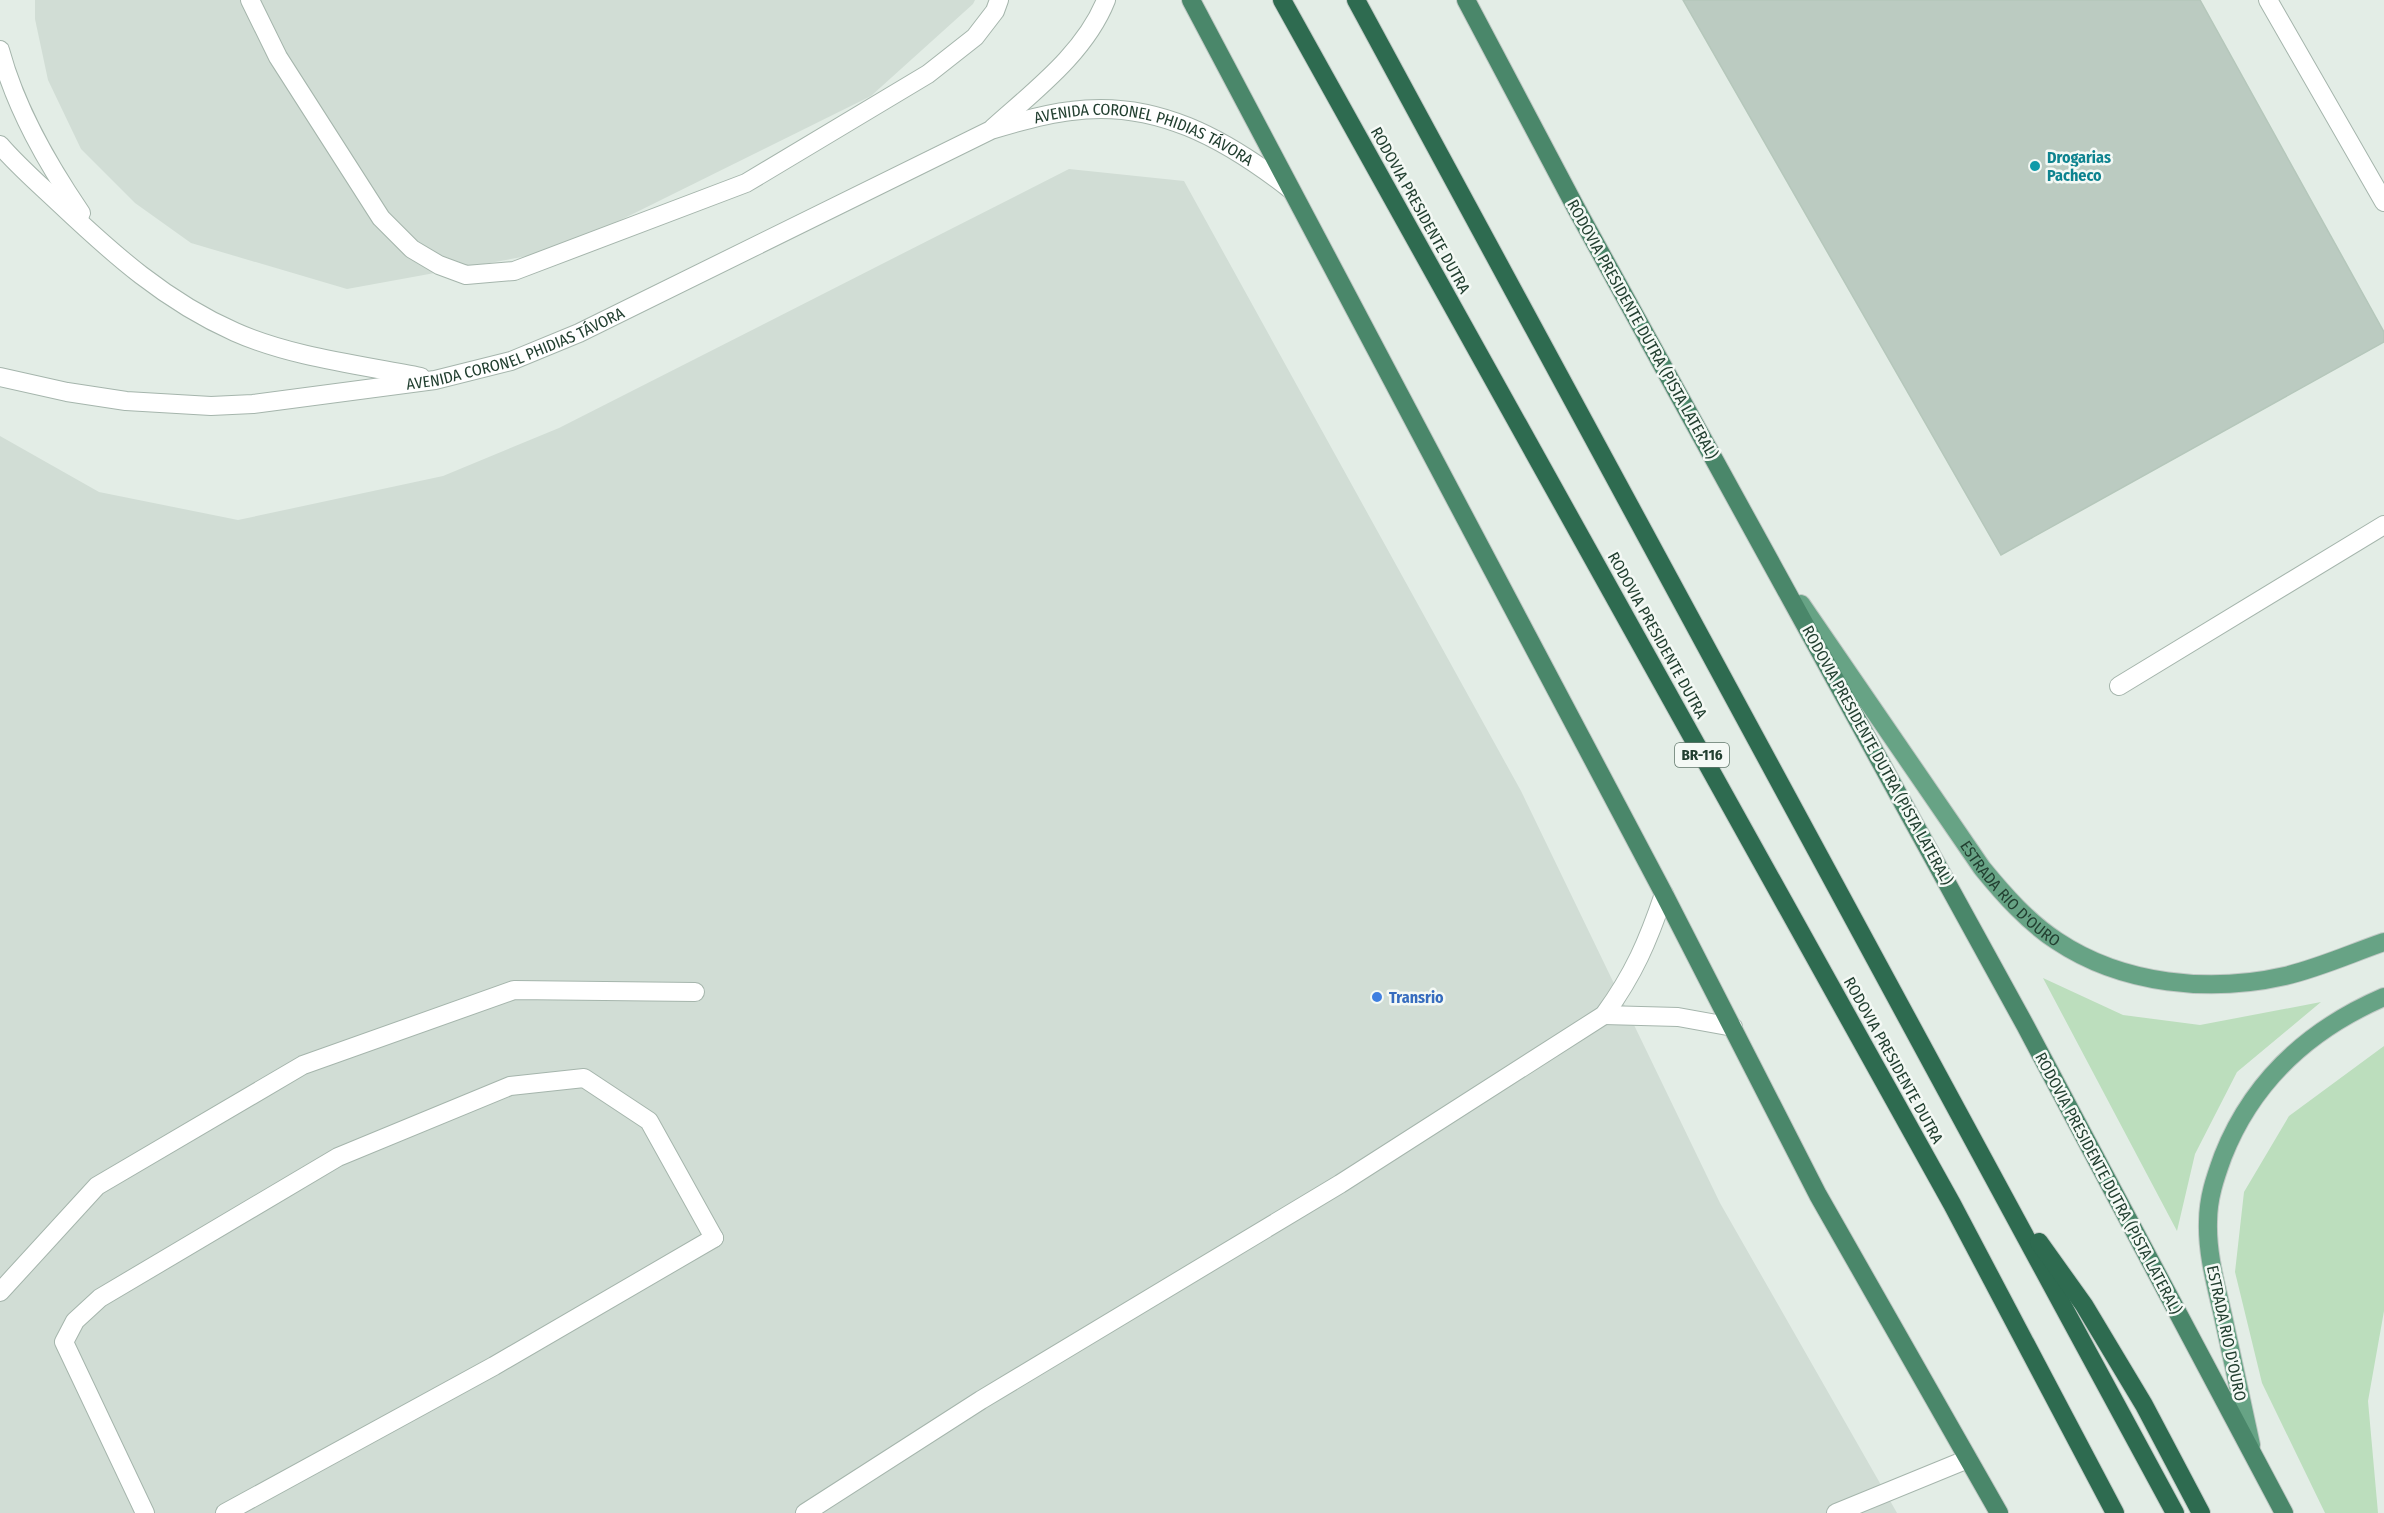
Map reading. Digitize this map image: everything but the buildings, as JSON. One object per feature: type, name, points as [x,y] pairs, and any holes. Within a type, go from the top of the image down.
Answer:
[{"type":"highway","points":[[1191,0],[1664,894],[1818,1195],[1999,1513]]},
{"type":"highway","name":"RODOVIA PRESIDENTE DUTRA","points":[[1282,0],[1952,1204],[2115,1513]]},
{"type":"highway","name":"RODOVIA PRESIDENTE DUTRA","points":[[1356,0],[2175,1513]]},
{"type":"highway","name":"RODOVIA PRESIDENTE DUTRA (PISTA LATERAL)","points":[[1466,0],[1577,210],[2025,1025],[2284,1513]]},
{"type":"highway","points":[[1999,1189],[2085,1305],[2144,1406],[2201,1513]]},
{"type":"main road","name":"ESTRADA RIO D'OURO","points":[[1773,564],[1982,868],[2013,903],[2058,942],[2122,971],[2171,982],[2228,984],[2286,976],[2384,942]]},
{"type":"main road","name":"ESTRADA RIO D'OURO","points":[[2253,1456],[2210,1260],[2208,1222],[2211,1187],[2229,1142],[2251,1100],[2275,1070],[2322,1031],[2384,997]]},
{"type":"street","points":[[250,0],[278,57],[381,218],[412,249],[439,265],[466,275],[514,271],[746,183],[928,74],[975,37],[996,4]]},
{"type":"street","name":"AVENIDA CORONEL PHIDIAS TÁVORA","points":[[991,130],[1066,60],[1086,36],[1106,0]]},
{"type":"street","points":[[2268,0],[2384,202]]},
{"type":"street","points":[[0,50],[23,112],[48,164],[102,244]]},
{"type":"street","name":"AVENIDA CORONEL PHIDIAS TÁVORA","points":[[0,378],[66,392],[126,401],[211,406],[253,404],[435,380],[511,361],[579,333],[991,130],[1073,110],[1125,110],[1156,115],[1212,136],[1265,169],[1290,189]]},
{"type":"street","points":[[0,145],[102,244],[150,284],[192,310],[236,332],[272,345],[435,380]]},
{"type":"street","points":[[2119,686],[2384,525]]},
{"type":"street","points":[[805,1513],[981,1400],[1340,1184],[1604,1015],[1626,985],[1647,944],[1664,894]]},
{"type":"street","points":[[0,1292],[97,1186],[303,1065],[514,990],[695,992]]},
{"type":"street","points":[[1604,1015],[1678,1017],[1733,1028]]},
{"type":"street","points":[[145,1513],[64,1342],[75,1321],[100,1298],[338,1157],[510,1086],[584,1078],[649,1121],[714,1238],[494,1366],[225,1513]]},
{"type":"street","points":[[1836,1513],[1968,1459]]},
{"type":"shaded area","points":[[35,0],[975,0],[871,96],[560,250],[347,289],[191,243],[135,203],[81,149],[48,80],[35,19]]},
{"type":"shaded area","points":[[1069,169],[1184,181],[1521,791],[1720,1203],[1897,1513],[0,1513],[0,436],[99,492],[238,520],[443,476],[559,428]]},
{"type":"green space","points":[[2043,978],[2123,1015],[2200,1025],[2321,1002],[2237,1072],[2195,1154],[2177,1231]]},
{"type":"green space","points":[[2384,1046],[2384,1311],[2368,1401],[2378,1513],[2325,1513],[2262,1383],[2235,1272],[2244,1192],[2289,1116]]},
{"type":"place","name":"Drogarias Pacheco","points":[[2035,166]]},
{"type":"place","name":"Transrio","points":[[1377,997]]}]
